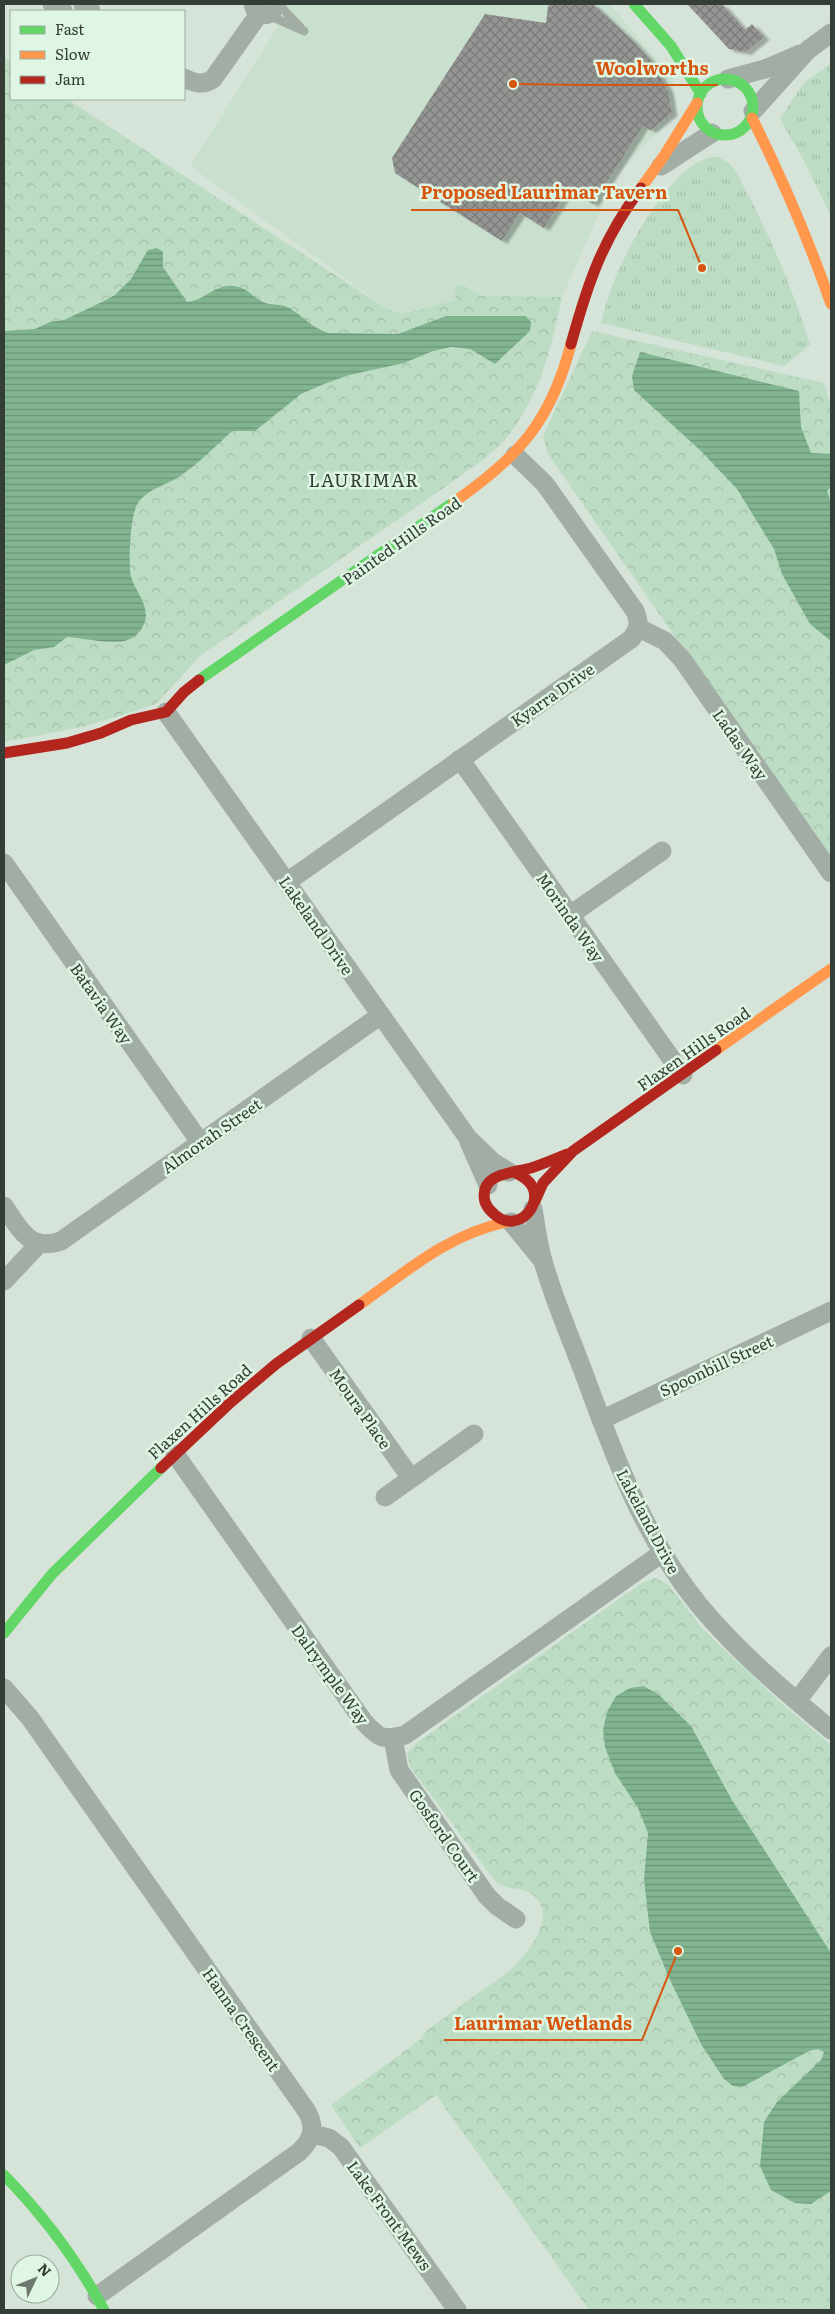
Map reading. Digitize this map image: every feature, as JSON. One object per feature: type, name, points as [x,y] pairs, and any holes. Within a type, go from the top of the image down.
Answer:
[{"type":"street","points":[[634,4],[671,46],[699,98],[700,120],[717,134],[736,143]]},
{"type":"street","points":[[185,78],[199,84],[208,83],[213,79],[262,7]]},
{"type":"street","points":[[699,98],[706,87],[725,79],[765,69],[808,50],[831,33]]},
{"type":"street","points":[[717,134],[740,132],[752,115],[808,50]]},
{"type":"street","points":[[709,67],[725,79],[736,81],[750,94],[752,115],[821,275],[831,304]]},
{"type":"street","name":"Painted Hills Road","points":[[166,712],[196,682],[478,486],[515,455],[537,426],[553,399],[569,353],[590,277],[612,228],[631,198],[653,172],[699,98]]},
{"type":"street","name":"Painted Hills Road","points":[[653,172],[717,134]]},
{"type":"street","points":[[764,172],[791,208]]},
{"type":"street","points":[[515,455],[545,484],[635,611],[639,620],[639,628]]},
{"type":"street","name":"Kyarra Drive","points":[[287,882],[631,639],[639,628]]},
{"type":"street","name":"Ladas Way","points":[[639,628],[665,641],[682,659],[831,873]]},
{"type":"street","points":[[4,752],[67,743],[100,733],[131,720],[166,712]]},
{"type":"street","name":"Lakeland Drive","points":[[166,712],[468,1138],[494,1163],[512,1172]]},
{"type":"street","name":"Morinda Way","points":[[460,759],[683,1075]]},
{"type":"street","points":[[570,915],[662,851]]},
{"type":"street","name":"Batavia Way","points":[[4,864],[200,1142]]},
{"type":"street","name":"Flaxen Hills Road","points":[[534,1205],[543,1183],[573,1152],[831,969]]},
{"type":"street","name":"Almorah Street","points":[[38,1245],[50,1245],[61,1241],[381,1015]]},
{"type":"street","name":"Lakeland Drive","points":[[468,1138],[486,1190]]},
{"type":"street","name":"Flaxen Hills Road","points":[[512,1172],[573,1152]]},
{"type":"street","points":[[474,1213],[486,1190],[500,1174],[512,1172],[528,1179],[532,1186],[534,1205],[527,1216],[509,1222],[492,1215],[488,1209],[486,1190]]},
{"type":"street","name":"Lakeland Drive","points":[[534,1205],[543,1261],[601,1420],[635,1502],[662,1553],[698,1604],[724,1634],[796,1701],[831,1730]]},
{"type":"street","points":[[4,1206],[28,1239],[38,1245],[4,1281]]},
{"type":"street","name":"Lakeland Drive","points":[[509,1222],[543,1261]]},
{"type":"street","name":"Flaxen Hills Road","points":[[4,1633],[70,1556],[231,1402],[311,1338],[445,1244],[484,1227],[509,1222]]},
{"type":"street","name":"Flaxen Hills Road","points":[[445,1244],[463,1225]]},
{"type":"street","name":"Spoonbill Street","points":[[601,1420],[831,1311]]},
{"type":"street","name":"Moura Place","points":[[311,1338],[411,1478]]},
{"type":"street","points":[[385,1497],[474,1434]]},
{"type":"street","name":"Dalrymple Way","points":[[175,1454],[364,1722],[375,1734],[384,1738],[393,1738]]},
{"type":"street","points":[[393,1738],[405,1735],[662,1553]]},
{"type":"street","points":[[796,1701],[831,1656]]},
{"type":"street","name":"Hanna Crescent","points":[[4,1688],[30,1718],[306,2110],[312,2126],[312,2134]]},
{"type":"street","name":"Gosford Court","points":[[393,1738],[399,1770],[487,1896],[497,1906],[516,1919]]},
{"type":"street","points":[[4,2176],[21,2192],[51,2227],[83,2272],[101,2303],[300,2152],[310,2140],[312,2134]]},
{"type":"street","name":"Lake Front Mews","points":[[312,2134],[329,2138],[341,2147],[457,2310]]},
{"type":"shaded area","points":[[282,4],[610,4],[673,79],[675,110],[673,116],[616,175],[562,297],[481,296],[459,284],[454,286],[457,300],[402,314],[387,309],[190,166],[288,10]]},
{"type":"shaded area","points":[[157,248],[163,252],[163,267],[187,302],[199,299],[215,290],[233,286],[246,290],[263,302],[286,306],[317,328],[328,333],[398,334],[446,316],[526,316],[531,322],[530,331],[495,364],[470,349],[451,347],[433,351],[404,363],[349,375],[324,384],[301,394],[255,431],[232,431],[187,471],[142,498],[135,509],[130,546],[130,571],[146,613],[139,633],[130,639],[117,642],[67,637],[54,647],[34,650],[4,665],[4,331],[35,329],[50,322],[64,320],[104,301],[115,295],[131,279],[148,250]]},
{"type":"shaded area","points":[[640,352],[799,391],[801,427],[811,453],[831,454],[831,487],[827,491],[831,503],[831,641],[810,624],[782,574],[774,549],[737,489],[701,451],[634,390],[632,376]]},
{"type":"shaded area","points":[[643,1686],[658,1694],[691,1726],[732,1800],[831,1953],[831,2191],[811,2204],[795,2203],[771,2190],[760,2166],[764,2122],[777,2102],[821,2060],[824,2052],[818,2049],[809,2051],[742,2087],[733,2086],[724,2079],[701,2044],[670,1980],[650,1932],[644,1879],[648,1833],[638,1808],[615,1773],[605,1747],[603,1730],[607,1712],[616,1696],[630,1688]]},
{"type":"green space","points":[[4,57],[10,61],[10,100],[69,100],[387,309],[402,314],[456,300],[454,286],[459,284],[481,296],[562,297],[548,356],[533,394],[513,429],[488,456],[200,656],[156,704],[87,726],[4,742]]},
{"type":"green space","points":[[831,63],[831,216],[804,161],[780,119],[803,84]]},
{"type":"green space","points":[[719,157],[730,164],[738,175],[759,216],[787,279],[810,345],[784,366],[601,323],[611,290],[622,264],[631,245],[656,204],[687,170],[703,160]]},
{"type":"green space","points":[[592,331],[824,383],[831,406],[831,861],[548,454],[543,436]]},
{"type":"green space","points":[[654,1578],[668,1584],[701,1627],[781,1703],[831,1745],[831,2310],[589,2310],[436,2095],[360,2148],[331,2105],[421,2039],[425,2032],[508,1972],[531,1946],[541,1927],[543,1918],[542,1908],[533,1895],[523,1890],[500,1885],[495,1881],[410,1767],[407,1753],[415,1744],[643,1582]]},
{"type":"building","points":[[551,4],[593,4],[633,41],[651,61],[668,90],[672,113],[651,130],[643,126],[593,204],[569,189],[544,228],[520,213],[502,241],[395,173],[392,158],[485,14],[546,23],[548,6]]},
{"type":"building","points":[[687,4],[722,4],[745,30],[752,24],[764,37],[746,52],[729,49]]},
{"type":"traffic: fast","points":[[634,4],[671,46],[701,94]]},
{"type":"traffic: fast","points":[[720,79],[730,79],[745,87],[751,96],[753,107],[751,118],[745,127],[730,135],[720,135],[709,130],[702,123],[697,112],[697,102],[702,91],[709,84],[720,79]]},
{"type":"traffic: fast","points":[[199,680],[454,502]]},
{"type":"traffic: fast","points":[[4,1633],[52,1574],[161,1468]]},
{"type":"traffic: fast","points":[[4,2175],[33,2206],[59,2239],[83,2274],[104,2310]]},
{"type":"traffic: slow","points":[[641,188],[664,156],[697,103]]},
{"type":"traffic: slow","points":[[752,118],[814,257],[831,304]]},
{"type":"traffic: slow","points":[[454,502],[497,469],[529,435],[553,395],[571,344]]},
{"type":"traffic: slow","points":[[716,1050],[831,969]]},
{"type":"traffic: slow","points":[[359,1305],[411,1267],[446,1245],[485,1228],[506,1222]]},
{"type":"traffic: jam","points":[[571,344],[590,282],[606,244],[627,207],[641,188]]},
{"type":"traffic: jam","points":[[4,753],[67,743],[101,733],[131,720],[166,712],[184,692],[199,680]]},
{"type":"traffic: jam","points":[[535,1201],[543,1183],[573,1151],[716,1050]]},
{"type":"traffic: jam","points":[[514,1172],[527,1180],[533,1188],[535,1197],[528,1213],[513,1221],[503,1220],[494,1214],[485,1202],[484,1192],[487,1185],[499,1176],[507,1173],[531,1168],[567,1154]]},
{"type":"traffic: jam","points":[[161,1468],[231,1402],[276,1364],[359,1305]]},
{"type":"place","name":"Woolworths","points":[[513,84]]},
{"type":"place","name":"Proposed Laurimar Tavern","points":[[702,268]]},
{"type":"place","name":"Laurimar Wetlands","points":[[678,1951]]},
{"type":"district","name":"LAURIMAR","points":[[364,479]]}]
